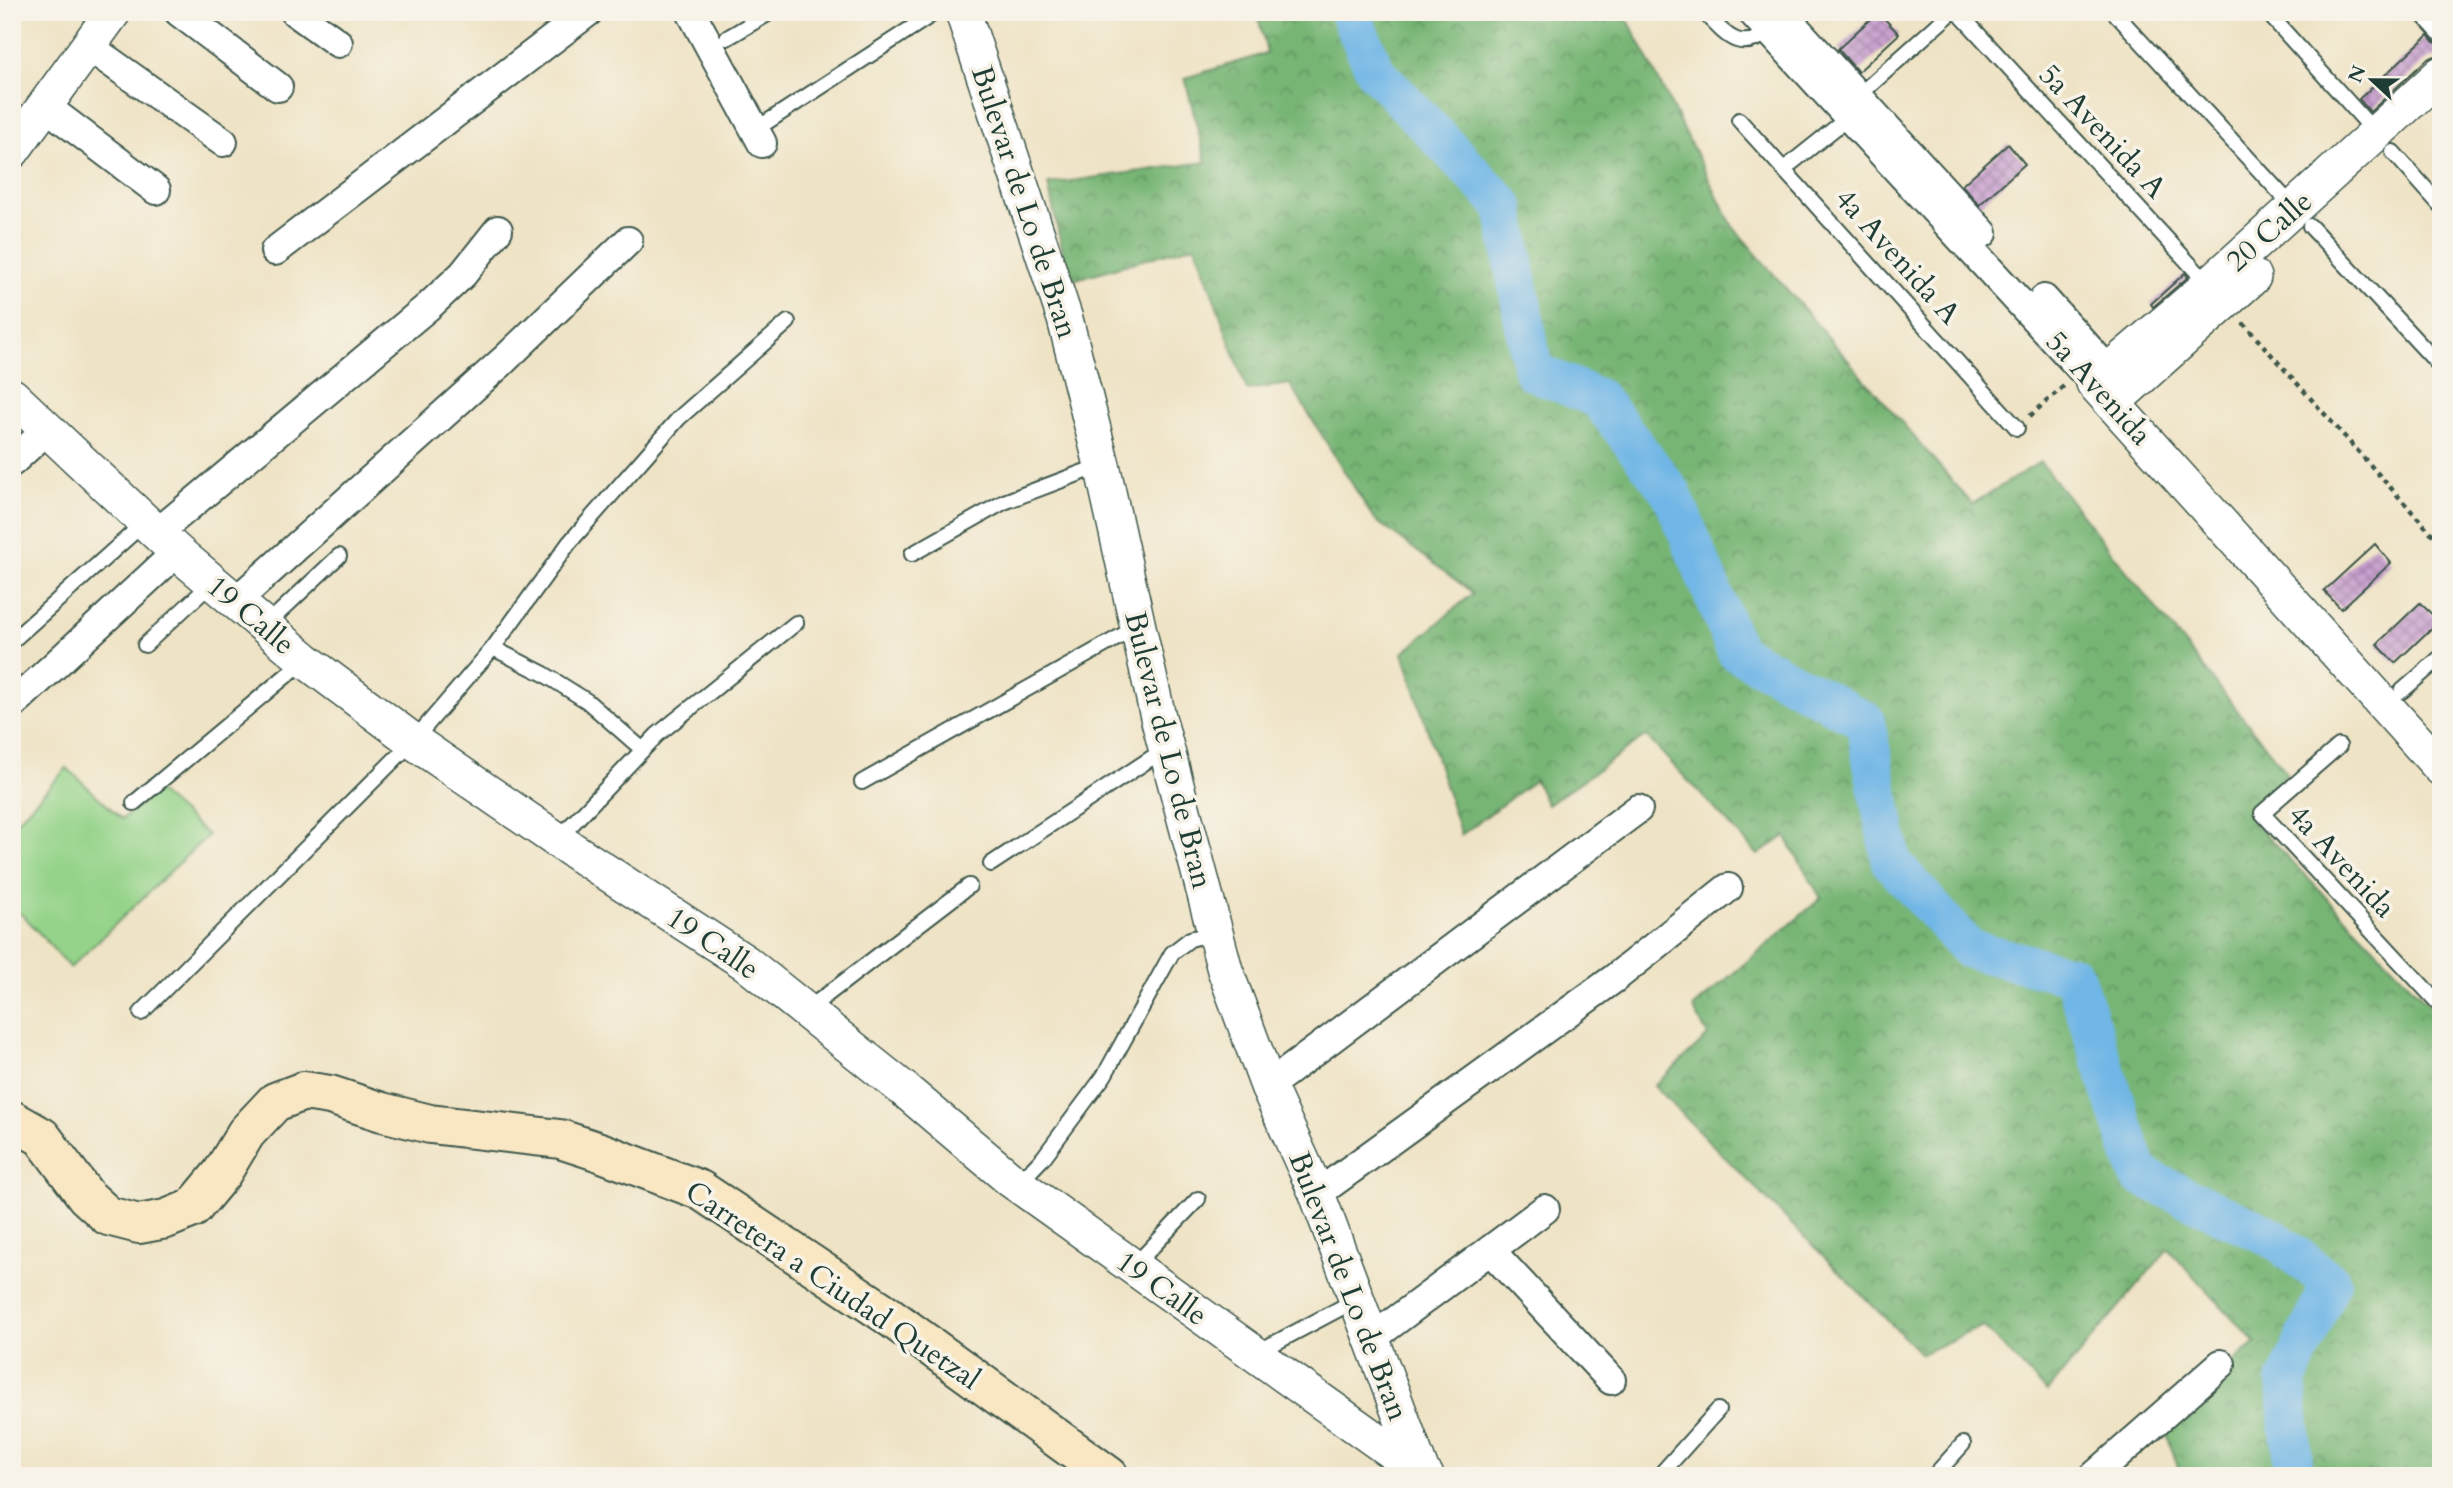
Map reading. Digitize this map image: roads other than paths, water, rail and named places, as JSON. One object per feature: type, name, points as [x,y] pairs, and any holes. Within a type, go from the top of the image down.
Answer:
[{"type":"main road","name":"Carretera a Ciudad Quetzal","points":[[12,1119],[42,1137],[86,1196],[108,1216],[139,1224],[166,1219],[193,1208],[222,1172],[246,1133],[275,1102],[304,1091],[330,1095],[430,1124],[560,1139],[600,1152],[700,1190],[886,1314],[1109,1476]]},
{"type":"street","points":[[12,151],[113,12]]},
{"type":"street","points":[[179,12],[278,86]]},
{"type":"street","points":[[295,12],[338,43]]},
{"type":"street","points":[[275,251],[588,12]]},
{"type":"street","points":[[691,12],[764,133]]},
{"type":"street","name":"Bulevar de Lo de Bran","points":[[963,12],[1065,319],[1102,466],[1166,749],[1225,970],[1268,1086],[1317,1194],[1424,1474]]},
{"type":"street","name":"5a Avenida","points":[[1768,18],[1820,70],[2104,383],[2441,768]]},
{"type":"street","points":[[88,46],[223,142]]},
{"type":"street","name":"20 Calle","points":[[2104,383],[2217,294],[2384,143],[2441,74]]},
{"type":"street","points":[[44,106],[156,190]]},
{"type":"street","name":"20 Calle","points":[[2384,143],[2441,106]]},
{"type":"street","points":[[12,705],[160,536],[430,305],[463,274],[498,230]]},
{"type":"street","points":[[224,592],[504,360],[628,241]]},
{"type":"street","name":"5a Avenida","points":[[2104,383],[2402,691],[2441,735]]},
{"type":"street","name":"19 Calle","points":[[12,396],[160,536],[305,660],[413,741],[557,840],[746,963],[1018,1185],[1424,1474]]},
{"type":"street","points":[[12,462],[48,429]]},
{"type":"street","points":[[1268,1086],[1638,809]]},
{"type":"street","points":[[1317,1194],[1615,978],[1728,888]]},
{"type":"street","points":[[1371,1339],[1545,1209]]},
{"type":"street","points":[[1490,1250],[1612,1380]]},
{"type":"street","points":[[2094,1476],[2221,1364]]},
{"type":"lane","points":[[727,38],[771,12]]},
{"type":"lane","points":[[764,133],[936,12]]},
{"type":"lane","points":[[1704,12],[1730,39],[1748,43],[1760,38],[1768,18]]},
{"type":"lane","points":[[1784,169],[1952,12]]},
{"type":"lane","name":"5a Avenida A","points":[[1958,12],[2217,294]]},
{"type":"lane","points":[[2114,12],[2441,367]]},
{"type":"lane","points":[[2267,12],[2441,206]]},
{"type":"lane","points":[[2420,12],[2441,35]]},
{"type":"lane","name":"4a Avenida A","points":[[1738,120],[2017,428]]},
{"type":"lane","points":[[141,1013],[413,741],[493,648],[569,543],[679,418],[789,323]]},
{"type":"lane","points":[[912,554],[1004,502],[1102,466]]},
{"type":"lane","points":[[12,641],[160,536]]},
{"type":"lane","points":[[265,626],[339,556]]},
{"type":"lane","points":[[145,645],[224,592]]},
{"type":"lane","points":[[557,840],[657,735],[796,623]]},
{"type":"lane","points":[[862,782],[1138,627]]},
{"type":"lane","points":[[493,648],[544,674],[587,701],[643,750]]},
{"type":"lane","points":[[2402,691],[2441,657]]},
{"type":"lane","points":[[134,803],[305,660]]},
{"type":"lane","name":"4a Avenida","points":[[2339,746],[2262,813],[2441,1006]]},
{"type":"lane","points":[[991,864],[1166,749]]},
{"type":"lane","points":[[806,1011],[969,886]]},
{"type":"lane","points":[[1018,1185],[1043,1157],[1104,1076],[1172,953],[1190,939],[1215,933]]},
{"type":"lane","points":[[1133,1267],[1198,1199]]},
{"type":"lane","points":[[1254,1353],[1356,1300]]},
{"type":"lane","points":[[1659,1476],[1718,1410]]},
{"type":"lane","points":[[1934,1476],[1963,1444]]},
{"type":"waterway","points":[[1349,12],[1376,72],[1504,206],[1533,371],[1599,399],[1672,494],[1737,652],[1865,721],[1892,863],[1969,949],[2074,976],[2139,1175],[2270,1236],[2331,1282],[2286,1382],[2294,1476]]}]
